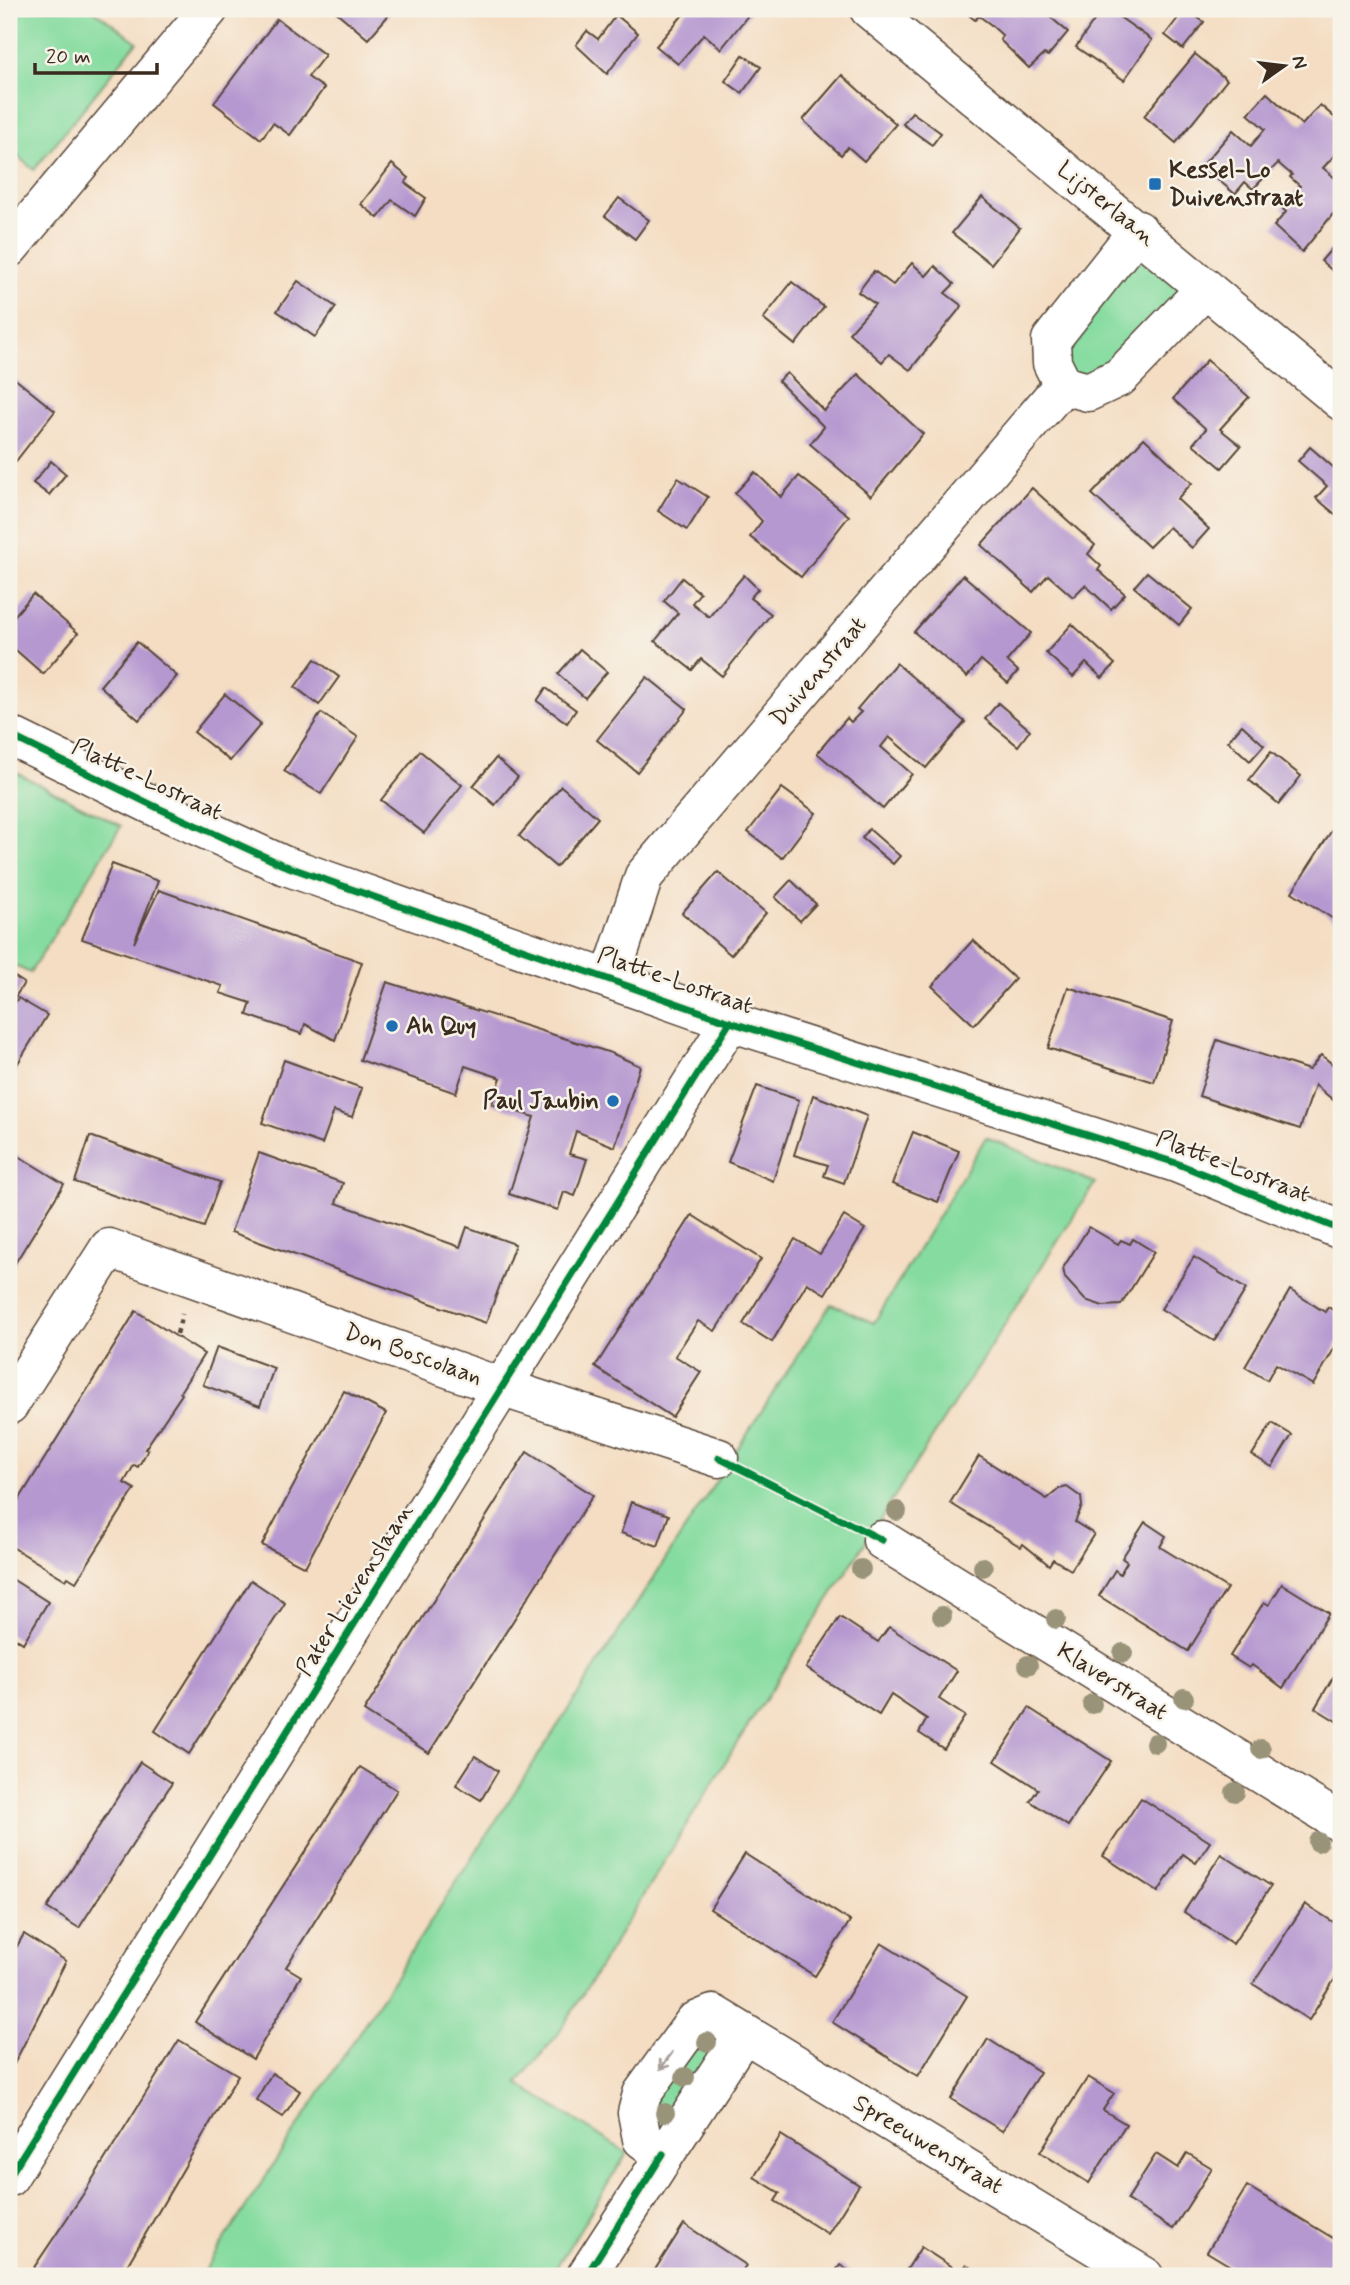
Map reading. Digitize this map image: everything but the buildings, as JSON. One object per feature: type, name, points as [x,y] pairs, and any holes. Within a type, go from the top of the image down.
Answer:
[{"type":"street","points":[[9,248],[209,9]]},
{"type":"street","name":"Lijsterlaan","points":[[869,9],[1341,401]]},
{"type":"street","points":[[1138,230],[1051,340],[1052,363],[1063,386],[1088,392],[1121,377],[1206,288]]},
{"type":"street","name":"Duivenstraat","points":[[610,979],[644,876],[1063,386]]},
{"type":"street","name":"Platte-Lostraat","points":[[9,735],[158,808],[283,864],[730,1022],[1176,1163],[1341,1230]]},
{"type":"street","name":"Pater Lievenslaan","points":[[9,2177],[505,1388],[730,1022]]},
{"type":"street","name":"Don Boscolaan","points":[[9,1405],[109,1248],[505,1388],[719,1458]]},
{"type":"street","name":"Klaverstraat","points":[[882,1540],[1341,1823]]},
{"type":"street","points":[[586,2276],[663,2154],[728,2024],[694,2022],[642,2094],[637,2113],[642,2139],[663,2154]]},
{"type":"street","name":"Spreeuwenstraat","points":[[728,2024],[1144,2276]]},
{"type":"green space","points":[[9,9],[92,9],[137,42],[34,170],[9,149]]},
{"type":"green space","points":[[1138,230],[1206,288],[1088,392],[1052,363]]},
{"type":"green space","points":[[9,769],[121,826],[30,973],[9,963]]},
{"type":"green space","points":[[986,1137],[1095,1183],[737,1743],[559,2033],[517,2083],[627,2153],[551,2276],[201,2276],[831,1304],[874,1323]]},
{"type":"green space","points":[[694,2022],[744,2033],[663,2154],[642,2094]]},
{"type":"cycle path","points":[[9,735],[283,865],[730,1022],[1176,1163],[1341,1230]]},
{"type":"cycle path","points":[[9,2177],[730,1022]]},
{"type":"cycle path","points":[[719,1458],[882,1540]]},
{"type":"cycle path","points":[[586,2276],[663,2154]]},
{"type":"place","name":"Kessel-Lo Duivenstraat","points":[[1155,184]]},
{"type":"place","name":"Ah Quy","points":[[392,1026]]},
{"type":"place","name":"Paul Jaubin","points":[[613,1101]]}]
